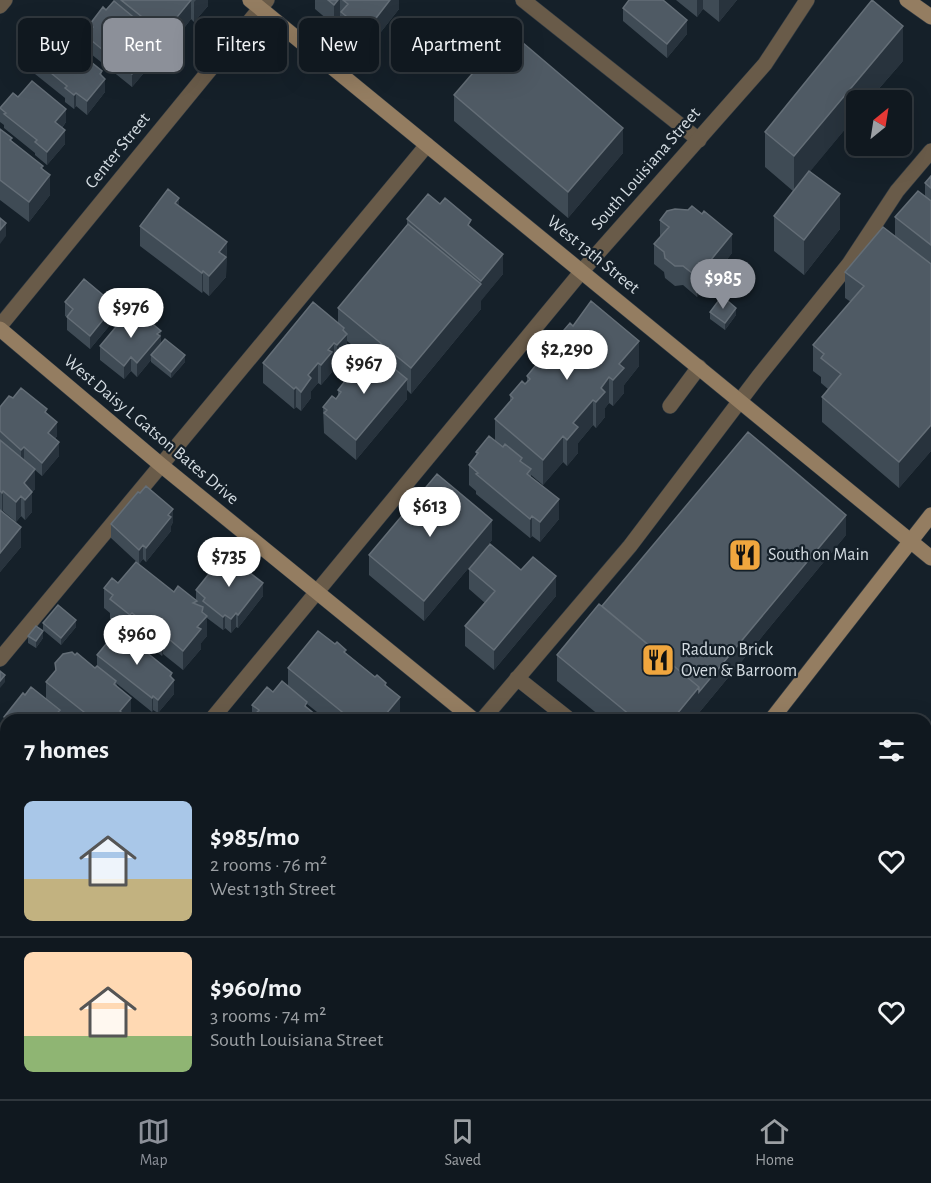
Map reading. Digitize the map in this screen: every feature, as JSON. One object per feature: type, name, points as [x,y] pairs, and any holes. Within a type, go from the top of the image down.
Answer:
[{"type":"street","points":[[0,6],[5,0]]},
{"type":"street","points":[[523,0],[699,140]]},
{"type":"street","name":"South Louisiana Street","points":[[216,714],[582,271],[765,64],[807,0]]},
{"type":"street","points":[[907,0],[931,17]]},
{"type":"street","name":"West 13th Street","points":[[259,3],[428,145],[931,558]]},
{"type":"street","name":"Center Street","points":[[0,328],[259,3]]},
{"type":"street","points":[[0,659],[428,145]]},
{"type":"street","points":[[488,714],[630,546],[739,401],[849,264],[897,190],[931,151]]},
{"type":"street","name":"West Daisy L Gatson Bates Drive","points":[[0,328],[161,465],[467,714]]},
{"type":"street","points":[[670,406],[699,367]]},
{"type":"street","points":[[776,714],[931,515]]},
{"type":"street","points":[[517,678],[562,714]]},
{"type":"building","points":[[121,0],[191,0],[178,18],[143,18]]},
{"type":"building","points":[[328,0],[338,0],[334,5]]},
{"type":"building","points":[[343,0],[390,0],[376,18],[348,18],[341,12],[348,4]]},
{"type":"building","points":[[629,0],[663,0],[687,20],[667,44],[623,8]]},
{"type":"building","points":[[872,0],[903,26],[849,90],[846,90],[846,94],[794,156],[765,132]]},
{"type":"building","points":[[114,1],[135,18],[103,18],[103,50],[91,40],[93,27],[91,23],[103,7],[106,10]]},
{"type":"building","points":[[522,42],[623,128],[568,192],[454,95],[474,72],[522,72]]},
{"type":"building","points":[[91,62],[102,71],[100,74],[105,79],[87,101],[76,93],[74,95],[65,88],[67,86],[50,72],[91,72]]},
{"type":"building","points":[[32,81],[66,109],[55,122],[65,130],[47,152],[35,142],[37,140],[4,114],[6,113],[0,108],[13,93],[18,97]]},
{"type":"building","points":[[0,129],[12,138],[10,140],[43,166],[41,168],[50,175],[29,202],[0,180]]},
{"type":"building","points":[[809,171],[840,194],[804,240],[774,216]]},
{"type":"building","points":[[931,176],[931,188],[925,183]]},
{"type":"building","points":[[168,189],[179,198],[175,203],[227,242],[219,252],[226,257],[209,276],[140,226]]},
{"type":"building","points":[[918,191],[931,201],[931,245],[895,217]]},
{"type":"building","points":[[428,194],[440,204],[445,198],[471,220],[468,225],[503,254],[481,281],[407,219]]},
{"type":"building","points":[[692,206],[702,214],[704,211],[732,234],[697,277],[683,266],[675,266],[654,244],[669,227],[660,220],[667,211],[688,210]]},
{"type":"building","points":[[0,218],[6,223],[0,230]]},
{"type":"building","points":[[408,224],[481,284],[411,368],[338,308]]},
{"type":"building","points":[[883,227],[931,264],[931,425],[899,462],[822,397],[841,374],[821,358],[824,354],[813,345],[864,286],[845,272]]},
{"type":"building","points":[[84,279],[115,305],[90,336],[67,317],[73,309],[65,302]]},
{"type":"building","points":[[722,296],[736,308],[725,323],[710,312]]},
{"type":"building","points":[[591,301],[639,341],[619,364],[624,368],[613,380],[609,377],[601,388],[605,392],[596,402],[593,400],[573,423],[578,427],[567,440],[563,436],[543,460],[495,419],[513,398],[510,395],[522,381],[525,384],[530,379],[527,376],[561,340],[558,337],[570,323],[573,326]]},
{"type":"building","points":[[313,302],[344,328],[347,334],[337,345],[334,343],[328,350],[332,352],[308,375],[311,378],[301,392],[296,387],[294,389],[263,363]]},
{"type":"building","points":[[130,310],[146,323],[148,320],[161,331],[157,334],[160,336],[137,363],[131,357],[124,366],[100,346]]},
{"type":"building","points":[[165,339],[185,355],[171,372],[151,355]]},
{"type":"building","points":[[370,351],[407,379],[356,440],[324,413],[327,410],[323,407],[332,396],[336,399],[341,392],[338,390],[348,377],[352,380],[363,367],[359,364]]},
{"type":"building","points":[[21,388],[47,409],[45,412],[57,422],[48,433],[59,442],[42,463],[24,447],[21,450],[0,431],[0,407],[9,396],[13,398]]},
{"type":"building","points":[[748,432],[846,515],[699,692],[699,687],[602,606]]},
{"type":"building","points":[[489,436],[503,447],[505,444],[522,458],[520,461],[531,469],[527,474],[559,499],[540,522],[532,516],[530,519],[476,474],[478,473],[469,465]]},
{"type":"building","points":[[0,440],[35,469],[24,483],[32,492],[25,500],[21,496],[16,502],[0,491]]},
{"type":"building","points":[[437,474],[492,520],[424,601],[369,555]]},
{"type":"building","points":[[146,486],[173,509],[168,515],[171,517],[146,548],[143,545],[139,550],[111,524],[138,492],[140,493]]},
{"type":"building","points":[[0,510],[21,527],[0,553]]},
{"type":"building","points":[[490,544],[521,570],[533,557],[556,576],[494,650],[465,626],[495,591],[469,569]]},
{"type":"building","points":[[227,555],[263,583],[238,615],[236,613],[231,619],[225,615],[223,617],[203,601],[205,598],[196,590],[220,560],[222,562]]},
{"type":"building","points":[[136,562],[174,592],[178,586],[197,601],[193,603],[203,607],[202,612],[207,616],[197,627],[201,629],[183,651],[163,634],[162,636],[132,613],[130,615],[110,599],[113,595],[104,588],[112,578],[118,583]]},
{"type":"building","points":[[599,604],[699,687],[677,714],[629,714],[557,655]]},
{"type":"building","points":[[58,605],[76,620],[61,638],[43,623]]},
{"type":"building","points":[[36,626],[43,631],[36,641],[28,636]]},
{"type":"building","points":[[318,631],[335,644],[337,642],[346,650],[344,652],[375,677],[377,675],[400,697],[386,714],[345,714],[288,668]]},
{"type":"building","points":[[116,632],[138,650],[140,647],[172,673],[170,676],[174,680],[158,700],[153,696],[152,698],[97,655]]},
{"type":"building","points":[[72,652],[75,655],[77,653],[116,681],[114,684],[131,698],[120,711],[121,714],[86,714],[46,682],[56,670],[55,663],[63,654]]},
{"type":"building","points":[[0,671],[5,675],[0,681]]},
{"type":"building","points":[[282,681],[307,702],[305,706],[315,714],[255,714],[259,710],[252,705],[267,687],[273,692]]},
{"type":"building","points":[[31,687],[60,710],[57,714],[6,714],[23,693],[25,695]]},
{"type":"place","name":"South on Main","points":[[745,555]]},
{"type":"place","name":"Raduno Brick Oven & Barroom","points":[[658,660]]}]
